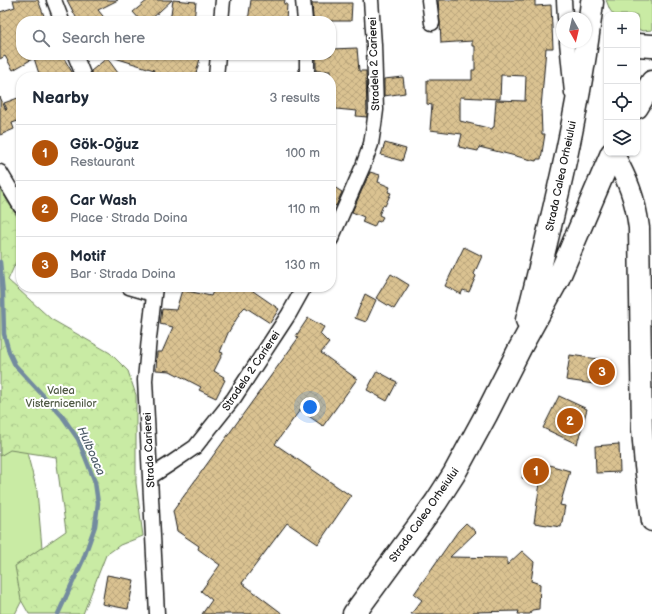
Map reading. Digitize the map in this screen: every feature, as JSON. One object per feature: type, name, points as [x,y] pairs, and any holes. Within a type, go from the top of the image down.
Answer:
[{"type":"main road","points":[[591,1],[597,17],[604,26]]},
{"type":"main road","name":"Strada Calea Orheiului","points":[[520,348],[560,187],[587,46],[591,1]]},
{"type":"main road","points":[[640,45],[652,46]]},
{"type":"main road","points":[[640,103],[652,82]]},
{"type":"main road","points":[[640,106],[652,96]]},
{"type":"main road","name":"Strada Calea Orheiului","points":[[354,614],[436,502],[454,474],[520,348],[558,280],[612,156]]},
{"type":"main road","points":[[615,156],[628,182],[636,209],[639,228],[647,340],[642,430],[652,521]]},
{"type":"street","points":[[54,0],[60,16]]},
{"type":"street","points":[[222,0],[222,16]]},
{"type":"street","points":[[303,0],[305,16]]},
{"type":"street","name":"Stradela 2 Carierei","points":[[336,228],[363,166],[371,144],[374,125],[376,110],[371,0]]},
{"type":"street","points":[[429,0],[432,23]]},
{"type":"street","points":[[564,0],[565,12]]},
{"type":"street","points":[[568,48],[574,114]]},
{"type":"street","points":[[77,60],[82,72]]},
{"type":"street","points":[[216,72],[218,60]]},
{"type":"street","points":[[307,60],[307,72]]},
{"type":"street","points":[[0,172],[16,199]]},
{"type":"street","name":"Strada Carierei","points":[[154,292],[145,380],[157,614]]},
{"type":"street","name":"Stradela 2 Carierei","points":[[150,477],[195,446],[234,398],[290,314],[301,292]]},
{"type":"green space","points":[[606,0],[652,0],[652,30],[640,30],[640,12],[612,12]]},
{"type":"green space","name":"Valea Visternicenilor","points":[[0,189],[16,215],[16,262],[8,280],[16,287],[16,292],[21,292],[51,319],[110,353],[128,371],[136,395],[136,483],[143,536],[120,545],[106,555],[83,614],[29,614],[21,600],[15,566],[66,531],[56,457],[10,450],[0,456]]},
{"type":"green space","points":[[0,390],[21,430],[37,491],[43,559],[15,614],[0,614]]},
{"type":"building","points":[[13,0],[38,0],[44,16],[16,16],[16,60],[30,60],[13,70],[5,56],[0,59],[0,12],[15,7]]},
{"type":"building","points":[[67,0],[118,0],[98,10],[103,16],[75,16]]},
{"type":"building","points":[[148,0],[172,0],[154,16],[137,16],[133,12]]},
{"type":"building","points":[[173,0],[196,2],[195,16],[171,16]]},
{"type":"building","points":[[251,0],[285,0],[284,4],[287,4],[286,16],[249,16]]},
{"type":"building","points":[[438,0],[535,0],[535,6],[551,5],[553,48],[546,48],[541,108],[542,134],[545,134],[541,159],[537,159],[536,161],[479,147],[478,151],[459,147],[462,134],[430,130],[432,105],[427,104],[427,80],[472,80],[472,70],[475,70],[475,46],[472,46],[472,41],[441,43]],"holes":[[[501,75],[526,76],[525,101],[496,100],[494,127],[492,129],[460,121],[460,97],[500,99]]]},
{"type":"building","points":[[312,3],[352,3],[351,21],[336,21],[336,16],[313,16]]},
{"type":"building","points":[[357,48],[359,71],[366,71],[367,117],[356,116],[357,111],[336,109],[336,72],[316,71],[316,60],[336,60],[336,49]]},
{"type":"building","points":[[35,60],[65,60],[72,72],[38,72]]},
{"type":"building","points":[[105,60],[108,60],[117,72],[91,72]]},
{"type":"building","points":[[122,60],[200,60],[196,72],[153,72],[154,70]]},
{"type":"building","points":[[403,77],[405,93],[384,96],[384,79]]},
{"type":"building","points":[[0,97],[6,110],[7,109],[4,103],[16,99],[16,122],[12,123],[14,129],[0,135]]},
{"type":"building","points":[[385,143],[406,149],[402,161],[381,155]]},
{"type":"building","points":[[370,172],[380,175],[378,182],[390,187],[388,192],[391,193],[385,206],[383,205],[379,215],[383,217],[380,222],[377,221],[374,227],[362,222],[364,217],[352,212]]},
{"type":"building","points":[[336,188],[342,192],[336,206]]},
{"type":"building","points":[[464,247],[482,256],[474,274],[476,276],[469,292],[463,290],[461,294],[445,286]]},
{"type":"building","points":[[391,274],[409,285],[394,309],[376,298]]},
{"type":"building","points":[[181,292],[192,292],[211,296],[213,292],[254,292],[279,309],[270,323],[245,307],[242,310],[228,333],[220,352],[223,353],[214,371],[224,377],[223,379],[225,380],[216,398],[199,390],[201,387],[170,371],[156,370],[157,352],[162,352],[173,327],[160,324],[162,309],[176,310]]},
{"type":"building","points":[[365,294],[376,300],[366,322],[355,318]]},
{"type":"building","points":[[308,318],[324,327],[320,334],[329,343],[321,353],[357,379],[323,426],[300,410],[275,444],[351,496],[318,544],[287,523],[242,583],[283,614],[202,614],[212,600],[201,591],[220,565],[198,549],[199,546],[177,531],[173,511],[299,337],[296,336]]},
{"type":"building","points":[[570,355],[612,361],[608,386],[566,380]]},
{"type":"building","points":[[377,371],[397,382],[387,401],[367,390]]},
{"type":"building","points":[[559,396],[587,409],[577,444],[543,428]]},
{"type":"building","points":[[619,444],[620,472],[596,473],[595,446]]},
{"type":"building","points":[[528,459],[570,471],[560,505],[565,506],[561,527],[534,523],[540,483],[522,478]]},
{"type":"building","points":[[466,523],[476,532],[450,557],[507,558],[507,565],[522,551],[534,562],[531,581],[540,584],[539,609],[532,610],[530,614],[518,614],[519,611],[473,612],[473,614],[411,614],[422,600],[414,594],[458,531]]},
{"type":"building","points":[[107,575],[134,580],[128,609],[102,604]]},
{"type":"waterway","name":"Hulboaca","points":[[0,262],[3,294],[4,334],[9,352],[15,365],[62,416],[78,439],[95,482],[98,503],[95,526],[83,560],[58,614]]},
{"type":"place","name":"Motif","points":[[602,372]]},
{"type":"place","name":"Car Wash","points":[[570,421]]},
{"type":"place","name":"Gök-Oğuz","points":[[536,471]]}]
